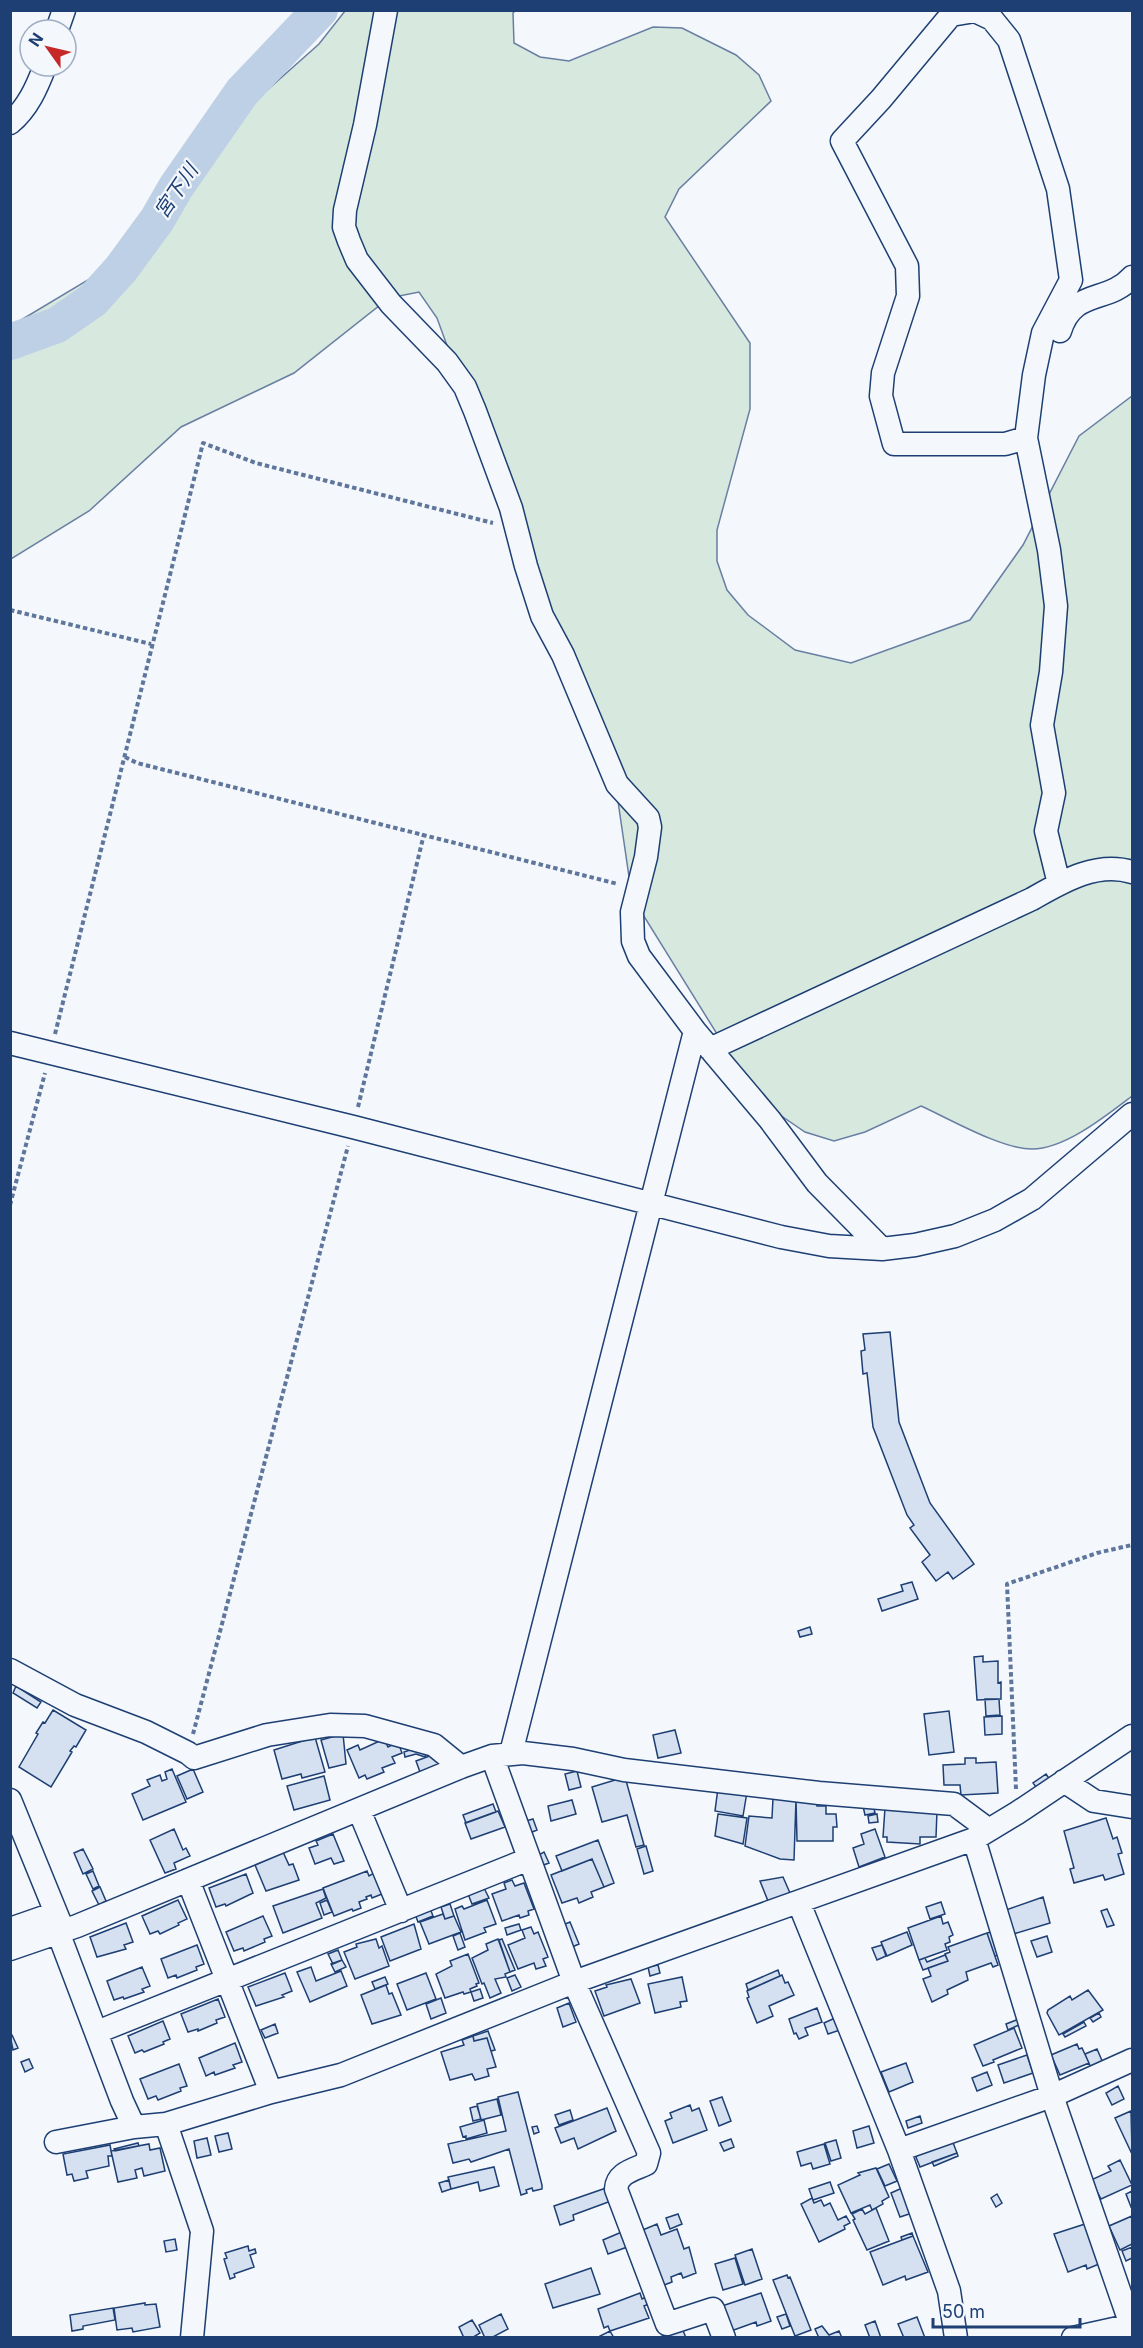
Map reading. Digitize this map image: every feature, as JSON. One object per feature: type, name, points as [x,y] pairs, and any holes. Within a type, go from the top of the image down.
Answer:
[{"type":"street","points":[[386,10],[365,125],[345,210],[344,227],[357,260],[391,304],[447,362],[465,387],[476,411],[517,530],[542,616],[563,655],[617,784],[648,818],[650,826],[646,857],[632,912],[631,927],[639,956],[695,1031],[770,1120],[817,1183],[882,1249]]},
{"type":"street","points":[[1026,438],[1005,444],[894,444],[881,396],[883,373],[908,296],[907,266],[842,141],[881,99],[946,13],[975,10],[992,19],[1009,40],[1059,189],[1071,280],[1043,333],[1034,375],[1026,438],[1049,549],[1056,606],[1051,672],[1042,725],[1054,793],[1046,831],[1059,884]]},
{"type":"street","points":[[10,123],[20,115],[38,87],[41,78]]},
{"type":"street","points":[[1034,375],[1047,370],[1063,320],[1072,306],[1125,285],[1132,277]]},
{"type":"street","points":[[710,1049],[1032,899],[1079,874],[1113,869],[1132,872]]},
{"type":"street","points":[[695,1031],[502,1755],[529,1859],[574,1982],[649,2153],[646,2164],[620,2176],[616,2189],[667,2324],[713,2309],[724,2337]]},
{"type":"street","points":[[10,1042],[829,1246],[882,1249],[915,1245],[955,1236],[1015,1210],[1032,1199],[1132,1114]]},
{"type":"street","points":[[10,1670],[45,1691],[146,1732],[194,1758],[267,1735],[330,1725],[365,1726],[434,1744],[461,1767]]},
{"type":"street","points":[[56,2142],[134,2127],[166,2124],[271,2092],[341,2074],[574,1982],[799,1903],[982,1834],[1132,1736]]},
{"type":"street","points":[[10,1949],[59,1925],[188,1881],[461,1767],[502,1755],[573,1760],[624,1770],[819,1793],[954,1804],[982,1834],[1052,2096],[1132,2326],[1073,2337]]},
{"type":"street","points":[[1064,1781],[1094,1801],[1132,1807]]},
{"type":"street","points":[[10,1800],[59,1925],[122,2101],[134,2127]]},
{"type":"street","points":[[359,1810],[401,1911]]},
{"type":"street","points":[[97,2032],[529,1859]]},
{"type":"street","points":[[188,1881],[271,2092]]},
{"type":"street","points":[[799,1903],[899,2150],[948,2291],[956,2337]]},
{"type":"street","points":[[10,1929],[59,1925]]},
{"type":"street","points":[[899,2150],[1052,2096],[1132,2060]]},
{"type":"street","points":[[166,2124],[202,2232],[192,2337]]},
{"type":"path","points":[[10,1205],[203,443],[256,464],[517,530]]},
{"type":"path","points":[[10,609],[151,644]]},
{"type":"path","points":[[125,757],[137,763],[613,881],[637,892]]},
{"type":"path","points":[[188,1753],[353,1127],[424,834]]},
{"type":"path","points":[[1017,1813],[1007,1584],[1097,1553],[1132,1545]]},
{"type":"shaded area","points":[[345,11],[515,11],[513,13],[514,43],[540,57],[569,61],[653,27],[682,28],[736,55],[759,75],[771,101],[679,189],[665,217],[750,343],[750,409],[717,530],[717,561],[727,590],[748,615],[795,650],[851,663],[970,620],[1023,545],[1079,436],[1132,396],[1132,1096],[1085,1130],[1045,1148],[1020,1148],[991,1139],[921,1106],[865,1132],[834,1141],[805,1132],[780,1115],[740,1071],[632,897],[615,781],[587,729],[437,318],[419,292],[389,298],[294,373],[181,427],[89,511],[11,559],[11,326],[98,274],[157,222],[221,131],[319,44]]},
{"type":"building","points":[[890,1332],[899,1422],[930,1503],[974,1564],[953,1579],[948,1572],[936,1581],[922,1562],[930,1555],[910,1528],[914,1525],[907,1515],[873,1427],[867,1373],[863,1374],[861,1351],[865,1350],[863,1334]]},
{"type":"building","points":[[912,1582],[918,1599],[882,1611],[878,1599],[903,1591],[901,1585]]},
{"type":"building","points":[[810,1627],[812,1634],[800,1637],[798,1631]]},
{"type":"building","points":[[983,1656],[983,1662],[998,1661],[1001,1699],[977,1700],[974,1657]]},
{"type":"building","points":[[16,1686],[41,1702],[37,1708],[13,1693]]},
{"type":"building","points":[[985,1699],[999,1699],[1000,1715],[986,1716]]},
{"type":"building","points":[[53,1710],[86,1730],[76,1747],[74,1746],[70,1751],[72,1752],[51,1787],[19,1767],[38,1734],[36,1733]]},
{"type":"building","points":[[949,1711],[954,1752],[929,1755],[924,1714]]},
{"type":"building","points":[[1002,1716],[1002,1734],[985,1735],[984,1717]]},
{"type":"building","points":[[675,1730],[681,1753],[658,1758],[653,1735]]},
{"type":"building","points":[[343,1734],[346,1764],[329,1768],[321,1740]]},
{"type":"building","points":[[315,1737],[325,1772],[302,1778],[301,1774],[282,1779],[274,1750]]},
{"type":"building","points":[[384,1739],[388,1747],[398,1742],[402,1753],[392,1757],[395,1763],[382,1768],[384,1772],[367,1779],[365,1775],[359,1778],[347,1750],[358,1745],[360,1750]]},
{"type":"building","points":[[413,1749],[427,1750],[425,1757],[416,1754],[405,1757],[404,1752]]},
{"type":"building","points":[[435,1754],[439,1766],[420,1772],[416,1761]]},
{"type":"building","points":[[965,1758],[976,1758],[976,1763],[996,1762],[998,1793],[961,1795],[960,1785],[944,1785],[943,1765],[965,1764]]},
{"type":"building","points":[[172,1769],[186,1802],[143,1820],[132,1794],[150,1786],[147,1780],[160,1775],[162,1781],[167,1779],[165,1772]]},
{"type":"building","points":[[193,1769],[203,1792],[187,1799],[177,1776]]},
{"type":"building","points":[[577,1771],[581,1787],[569,1790],[565,1774]]},
{"type":"building","points":[[1046,1774],[1050,1780],[1037,1788],[1033,1783]]},
{"type":"building","points":[[324,1776],[330,1800],[294,1810],[287,1786]]},
{"type":"building","points":[[625,1777],[644,1845],[636,1847],[627,1815],[602,1822],[592,1787]]},
{"type":"building","points":[[718,1788],[747,1792],[743,1816],[715,1811]]},
{"type":"building","points":[[773,1798],[796,1799],[794,1860],[780,1859],[745,1846],[749,1816],[772,1818]]},
{"type":"building","points":[[572,1800],[576,1814],[551,1821],[548,1806]]},
{"type":"building","points":[[796,1800],[816,1800],[817,1806],[826,1806],[826,1814],[836,1814],[837,1827],[833,1827],[833,1841],[797,1841]]},
{"type":"building","points":[[493,1804],[496,1812],[466,1823],[463,1815]]},
{"type":"building","points":[[873,1804],[875,1813],[865,1815],[863,1806]]},
{"type":"building","points":[[885,1808],[937,1811],[936,1837],[920,1837],[920,1844],[887,1842],[887,1837],[883,1837]]},
{"type":"building","points":[[498,1811],[505,1827],[471,1839],[465,1823]]},
{"type":"building","points":[[718,1814],[747,1818],[743,1844],[715,1836]]},
{"type":"building","points":[[877,1814],[878,1822],[869,1823],[868,1816]]},
{"type":"building","points":[[1106,1818],[1113,1839],[1117,1837],[1122,1853],[1118,1854],[1124,1874],[1105,1880],[1103,1875],[1074,1883],[1070,1869],[1074,1868],[1064,1831]]},
{"type":"building","points":[[533,1819],[537,1830],[530,1833],[526,1821]]},
{"type":"building","points":[[174,1829],[183,1850],[186,1848],[190,1856],[174,1863],[176,1869],[165,1873],[150,1840]]},
{"type":"building","points":[[875,1829],[885,1857],[859,1867],[853,1848],[864,1844],[861,1834]]},
{"type":"building","points":[[333,1834],[344,1861],[334,1864],[331,1858],[315,1864],[309,1848],[318,1845],[316,1841]]},
{"type":"building","points":[[598,1840],[614,1883],[604,1887],[592,1859],[562,1871],[556,1856]]},
{"type":"building","points":[[646,1846],[653,1871],[644,1874],[637,1849]]},
{"type":"building","points":[[83,1849],[93,1869],[83,1874],[74,1853]]},
{"type":"building","points":[[283,1852],[289,1865],[293,1864],[299,1880],[266,1891],[255,1865]]},
{"type":"building","points":[[544,1852],[549,1863],[541,1866],[537,1856]]},
{"type":"building","points":[[592,1859],[604,1887],[591,1892],[593,1897],[579,1903],[577,1898],[562,1903],[551,1875]]},
{"type":"building","points":[[93,1871],[99,1886],[93,1889],[86,1874]]},
{"type":"building","points":[[367,1871],[369,1876],[374,1873],[382,1894],[372,1898],[371,1895],[366,1897],[367,1899],[359,1902],[361,1908],[334,1916],[323,1888]]},
{"type":"building","points":[[246,1874],[253,1893],[226,1906],[225,1904],[216,1907],[209,1888]]},
{"type":"building","points":[[783,1877],[790,1893],[768,1901],[760,1881]]},
{"type":"building","points":[[512,1880],[515,1886],[524,1883],[534,1909],[528,1911],[529,1915],[520,1918],[519,1915],[502,1921],[492,1894],[506,1889],[504,1883]]},
{"type":"building","points":[[100,1887],[106,1901],[99,1905],[92,1891]]},
{"type":"building","points":[[484,1888],[489,1898],[472,1904],[468,1894]]},
{"type":"building","points":[[323,1889],[326,1898],[316,1903],[322,1918],[283,1933],[273,1906]]},
{"type":"building","points":[[1043,1897],[1050,1923],[1010,1935],[1006,1910]]},
{"type":"building","points":[[178,1900],[187,1919],[160,1934],[158,1931],[150,1934],[142,1916]]},
{"type":"building","points":[[327,1900],[332,1912],[324,1915],[320,1903]]},
{"type":"building","points":[[487,1900],[496,1924],[484,1928],[486,1932],[465,1940],[455,1909],[462,1906],[464,1909]]},
{"type":"building","points":[[941,1902],[945,1914],[930,1919],[926,1907]]},
{"type":"building","points":[[450,1904],[454,1916],[445,1919],[441,1907]]},
{"type":"building","points":[[430,1908],[433,1916],[418,1922],[415,1914]]},
{"type":"building","points":[[1107,1909],[1114,1925],[1107,1927],[1101,1911]]},
{"type":"building","points":[[443,1914],[445,1919],[454,1916],[461,1932],[429,1944],[420,1922]]},
{"type":"building","points":[[263,1916],[272,1936],[264,1939],[265,1942],[244,1951],[243,1948],[234,1951],[226,1932]]},
{"type":"building","points":[[941,1916],[943,1924],[948,1922],[953,1935],[949,1937],[950,1942],[945,1944],[947,1950],[919,1960],[908,1928]]},
{"type":"building","points":[[570,1922],[579,1944],[572,1947],[563,1925]]},
{"type":"building","points":[[126,1923],[133,1942],[124,1945],[126,1949],[97,1957],[90,1937]]},
{"type":"building","points":[[414,1924],[421,1949],[390,1961],[381,1937]]},
{"type":"building","points":[[519,1924],[521,1930],[507,1935],[505,1928]]},
{"type":"building","points":[[531,1927],[534,1934],[538,1932],[548,1957],[543,1959],[546,1966],[536,1969],[534,1963],[518,1969],[508,1945],[525,1938],[522,1930]]},
{"type":"building","points":[[907,1932],[912,1945],[887,1956],[881,1942]]},
{"type":"building","points":[[991,1932],[998,1955],[995,1956],[987,1933]]},
{"type":"building","points":[[460,1933],[465,1947],[458,1950],[453,1936]]},
{"type":"building","points":[[987,1933],[998,1965],[993,1967],[991,1963],[966,1972],[968,1980],[947,1990],[948,1994],[932,2002],[923,1979],[931,1976],[928,1968],[948,1961],[945,1954],[950,1952],[948,1947]]},
{"type":"building","points":[[1047,1936],[1052,1952],[1037,1957],[1031,1941]]},
{"type":"building","points":[[376,1939],[379,1948],[382,1946],[389,1966],[355,1979],[344,1952],[357,1947],[356,1944]]},
{"type":"building","points":[[498,1939],[510,1972],[505,1974],[506,1977],[495,1979],[501,1993],[490,1998],[472,1958],[488,1950],[486,1944]]},
{"type":"building","points":[[502,1939],[515,1970],[510,1972],[499,1940]]},
{"type":"building","points":[[197,1945],[204,1964],[196,1967],[197,1970],[177,1978],[176,1975],[168,1978],[161,1959]]},
{"type":"building","points":[[882,1945],[886,1956],[877,1960],[872,1948]]},
{"type":"building","points":[[338,1950],[342,1960],[333,1964],[328,1954]]},
{"type":"building","points":[[468,1954],[479,1983],[470,1989],[471,1992],[445,1998],[436,1974],[452,1966],[450,1961]]},
{"type":"building","points":[[945,1955],[948,1961],[923,1970],[919,1960],[925,1958],[927,1962]]},
{"type":"building","points":[[342,1960],[346,1967],[335,1972],[331,1964]]},
{"type":"building","points":[[658,1965],[660,1973],[650,1976],[648,1967]]},
{"type":"building","points":[[142,1967],[150,1986],[142,1989],[144,1992],[114,2000],[107,1981]]},
{"type":"building","points":[[311,1967],[316,1981],[341,1971],[347,1986],[310,2002],[297,1972]]},
{"type":"building","points":[[778,1970],[780,1976],[748,1990],[746,1984]]},
{"type":"building","points":[[285,1973],[292,1991],[282,1995],[284,1997],[256,2006],[248,1987]]},
{"type":"building","points":[[426,1973],[436,1999],[407,2010],[397,1984]]},
{"type":"building","points":[[515,1975],[521,1987],[512,1991],[507,1978]]},
{"type":"building","points":[[782,1975],[794,1995],[769,2006],[773,2016],[757,2023],[747,1998],[749,1997],[747,1991]]},
{"type":"building","points":[[385,1977],[388,1984],[375,1989],[372,1982]]},
{"type":"building","points":[[682,1977],[687,2001],[680,2002],[681,2007],[655,2013],[648,1984]]},
{"type":"building","points":[[631,1979],[640,2003],[604,2016],[595,1991],[607,1987],[606,1985]]},
{"type":"building","points":[[386,1985],[401,2015],[372,2024],[361,1995]]},
{"type":"building","points":[[480,1989],[483,1998],[474,2001],[471,1992]]},
{"type":"building","points":[[1088,1990],[1103,2010],[1059,2035],[1047,2013],[1048,2010],[1070,1996],[1072,2000]]},
{"type":"building","points":[[441,1998],[446,2013],[431,2019],[426,2004]]},
{"type":"building","points":[[218,1999],[225,2017],[198,2031],[198,2029],[188,2032],[181,2014]]},
{"type":"building","points":[[569,2003],[576,2022],[563,2027],[557,2008]]},
{"type":"building","points":[[817,2008],[822,2022],[805,2028],[808,2035],[799,2039],[796,2033],[794,2034],[789,2019]]},
{"type":"building","points":[[1099,2013],[1101,2017],[1093,2022],[1090,2018]]},
{"type":"building","points":[[835,2018],[840,2030],[828,2034],[824,2023]]},
{"type":"building","points":[[1019,2019],[1021,2024],[1008,2030],[1006,2024]]},
{"type":"building","points":[[163,2021],[170,2039],[144,2052],[142,2050],[135,2053],[128,2036]]},
{"type":"building","points":[[1084,2022],[1086,2026],[1065,2037],[1063,2034]]},
{"type":"building","points":[[275,2024],[278,2033],[265,2038],[261,2030]]},
{"type":"building","points":[[1014,2028],[1022,2048],[983,2066],[974,2045]]},
{"type":"building","points":[[488,2031],[495,2050],[491,2051],[487,2038],[474,2041],[473,2036]]},
{"type":"building","points":[[10,2035],[18,2048],[13,2050]]},
{"type":"building","points":[[473,2036],[474,2041],[487,2038],[496,2067],[487,2069],[489,2076],[475,2080],[472,2074],[450,2080],[441,2052],[464,2045],[462,2040]]},
{"type":"building","points":[[235,2043],[242,2062],[233,2065],[235,2068],[206,2076],[199,2058]]},
{"type":"building","points":[[1077,2044],[1079,2049],[1082,2048],[1089,2063],[1060,2075],[1051,2055]]},
{"type":"building","points":[[1097,2049],[1103,2063],[1091,2068],[1085,2054]]},
{"type":"building","points":[[1027,2055],[1033,2073],[1004,2083],[998,2065]]},
{"type":"building","points":[[29,2059],[33,2068],[25,2072],[21,2062]]},
{"type":"building","points":[[906,2063],[913,2082],[889,2092],[881,2072]]},
{"type":"building","points":[[179,2064],[187,2086],[180,2088],[181,2091],[158,2100],[156,2096],[148,2099],[140,2079]]},
{"type":"building","points":[[987,2072],[992,2085],[977,2091],[972,2078]]},
{"type":"building","points":[[1118,2086],[1124,2099],[1112,2105],[1106,2093]]},
{"type":"building","points":[[518,2092],[542,2185],[542,2189],[533,2191],[532,2188],[521,2195],[509,2149],[471,2162],[469,2159],[453,2163],[448,2144],[506,2131],[498,2097]]},
{"type":"building","points":[[722,2097],[731,2121],[719,2126],[710,2101]]},
{"type":"building","points":[[497,2099],[501,2115],[481,2120],[477,2104]]},
{"type":"building","points":[[690,2105],[692,2111],[699,2108],[707,2130],[673,2143],[665,2121],[672,2118],[670,2113]]},
{"type":"building","points":[[477,2106],[481,2119],[473,2121],[470,2108]]},
{"type":"building","points":[[607,2108],[616,2131],[578,2149],[574,2138],[561,2143],[555,2128]]},
{"type":"building","points":[[570,2110],[573,2120],[559,2125],[555,2115]]},
{"type":"building","points":[[1131,2111],[1132,2151],[1131,2152],[1115,2118]]},
{"type":"building","points":[[920,2116],[922,2123],[908,2128],[906,2121]]},
{"type":"building","points":[[484,2120],[487,2133],[466,2139],[466,2136],[463,2137],[460,2127]]},
{"type":"building","points":[[537,2126],[539,2132],[534,2134],[532,2127]]},
{"type":"building","points":[[869,2126],[874,2143],[857,2148],[853,2131]]},
{"type":"building","points":[[228,2133],[232,2149],[219,2152],[215,2136]]},
{"type":"building","points":[[207,2138],[211,2155],[197,2158],[194,2141]]},
{"type":"building","points":[[731,2139],[734,2147],[724,2151],[720,2143]]},
{"type":"building","points":[[836,2140],[841,2158],[831,2161],[825,2143]]},
{"type":"building","points":[[952,2140],[957,2153],[920,2167],[917,2154]]},
{"type":"building","points":[[138,2143],[139,2146],[115,2151],[114,2149]]},
{"type":"building","points":[[149,2144],[150,2150],[160,2148],[165,2171],[144,2176],[142,2168],[135,2170],[137,2178],[118,2182],[111,2151]]},
{"type":"building","points":[[824,2144],[830,2164],[813,2169],[811,2163],[801,2166],[797,2152]]},
{"type":"building","points":[[110,2145],[112,2156],[108,2156],[109,2166],[86,2171],[88,2178],[74,2181],[72,2174],[67,2175],[63,2154]]},
{"type":"building","points":[[957,2153],[958,2156],[934,2166],[932,2162]]},
{"type":"building","points":[[1120,2160],[1132,2185],[1101,2199],[1091,2180],[1111,2171],[1108,2166]]},
{"type":"building","points":[[889,2164],[897,2181],[885,2186],[877,2169]]},
{"type":"building","points":[[494,2167],[499,2186],[480,2191],[478,2182],[451,2189],[448,2177]]},
{"type":"building","points":[[876,2168],[889,2197],[882,2201],[883,2204],[872,2210],[870,2205],[851,2213],[838,2185],[860,2175],[858,2173]]},
{"type":"building","points":[[449,2180],[451,2189],[442,2192],[439,2183]]},
{"type":"building","points":[[830,2182],[834,2193],[813,2200],[809,2189]]},
{"type":"building","points":[[606,2188],[611,2201],[573,2215],[574,2220],[560,2225],[554,2206]]},
{"type":"building","points":[[902,2188],[912,2213],[900,2217],[891,2193]]},
{"type":"building","points":[[1132,2191],[1132,2206],[1131,2207],[1126,2194]]},
{"type":"building","points":[[997,2194],[1002,2203],[996,2207],[991,2198]]},
{"type":"building","points":[[812,2198],[814,2203],[821,2200],[824,2206],[830,2203],[838,2220],[846,2216],[850,2223],[844,2226],[845,2229],[819,2242],[801,2204]]},
{"type":"building","points":[[876,2208],[889,2241],[867,2250],[852,2214],[862,2209],[865,2214]]},
{"type":"building","points":[[678,2214],[682,2224],[670,2229],[666,2218]]},
{"type":"building","points":[[1132,2216],[1132,2244],[1120,2250],[1109,2226]]},
{"type":"building","points":[[657,2224],[661,2235],[677,2229],[684,2249],[689,2247],[696,2273],[683,2278],[681,2273],[671,2277],[672,2282],[659,2287],[638,2232]]},
{"type":"building","points":[[1085,2224],[1099,2264],[1087,2269],[1086,2265],[1068,2272],[1054,2234]]},
{"type":"building","points":[[624,2231],[630,2246],[608,2254],[603,2240]]},
{"type":"building","points":[[912,2233],[913,2236],[902,2240],[901,2237]]},
{"type":"building","points":[[913,2236],[928,2272],[906,2280],[905,2276],[883,2285],[870,2252]]},
{"type":"building","points":[[175,2239],[177,2250],[166,2252],[164,2241]]},
{"type":"building","points":[[248,2246],[249,2251],[255,2249],[256,2253],[250,2255],[254,2267],[234,2274],[235,2277],[230,2279],[224,2259],[227,2258],[225,2253]]},
{"type":"building","points":[[1132,2247],[1132,2258],[1126,2261],[1122,2251]]},
{"type":"building","points":[[752,2249],[762,2279],[745,2285],[735,2255]]},
{"type":"building","points":[[735,2258],[743,2284],[723,2290],[715,2264]]},
{"type":"building","points":[[591,2268],[600,2294],[553,2308],[545,2284]]},
{"type":"building","points":[[787,2275],[788,2278],[790,2277],[811,2330],[795,2336],[773,2280]]},
{"type":"building","points":[[640,2293],[642,2299],[646,2297],[649,2304],[644,2306],[649,2318],[610,2331],[608,2326],[604,2328],[598,2309]]},
{"type":"building","points":[[761,2293],[771,2321],[757,2326],[756,2322],[731,2331],[722,2306]]},
{"type":"building","points":[[145,2303],[145,2305],[156,2304],[160,2327],[133,2332],[132,2328],[117,2330],[114,2308]]},
{"type":"building","points":[[113,2308],[115,2320],[83,2326],[83,2329],[72,2331],[70,2315]]},
{"type":"building","points":[[501,2314],[508,2329],[491,2338],[485,2338],[479,2325]]},
{"type":"building","points":[[786,2314],[790,2326],[782,2329],[777,2317]]},
{"type":"building","points":[[917,2317],[925,2338],[904,2338],[898,2324]]},
{"type":"building","points":[[472,2320],[480,2333],[472,2338],[464,2338],[459,2327]]},
{"type":"building","points":[[875,2321],[881,2338],[870,2338],[865,2325]]},
{"type":"building","points":[[822,2326],[829,2335],[839,2331],[842,2338],[819,2338],[815,2329]]},
{"type":"building","points":[[682,2328],[686,2338],[660,2337]]},
{"type":"building","points":[[610,2331],[614,2338],[601,2338],[600,2336]]},
{"type":"waterway","name":"宮下川","points":[[10,342],[57,325],[93,300],[121,269],[157,220],[176,187],[242,92],[320,10]]}]
